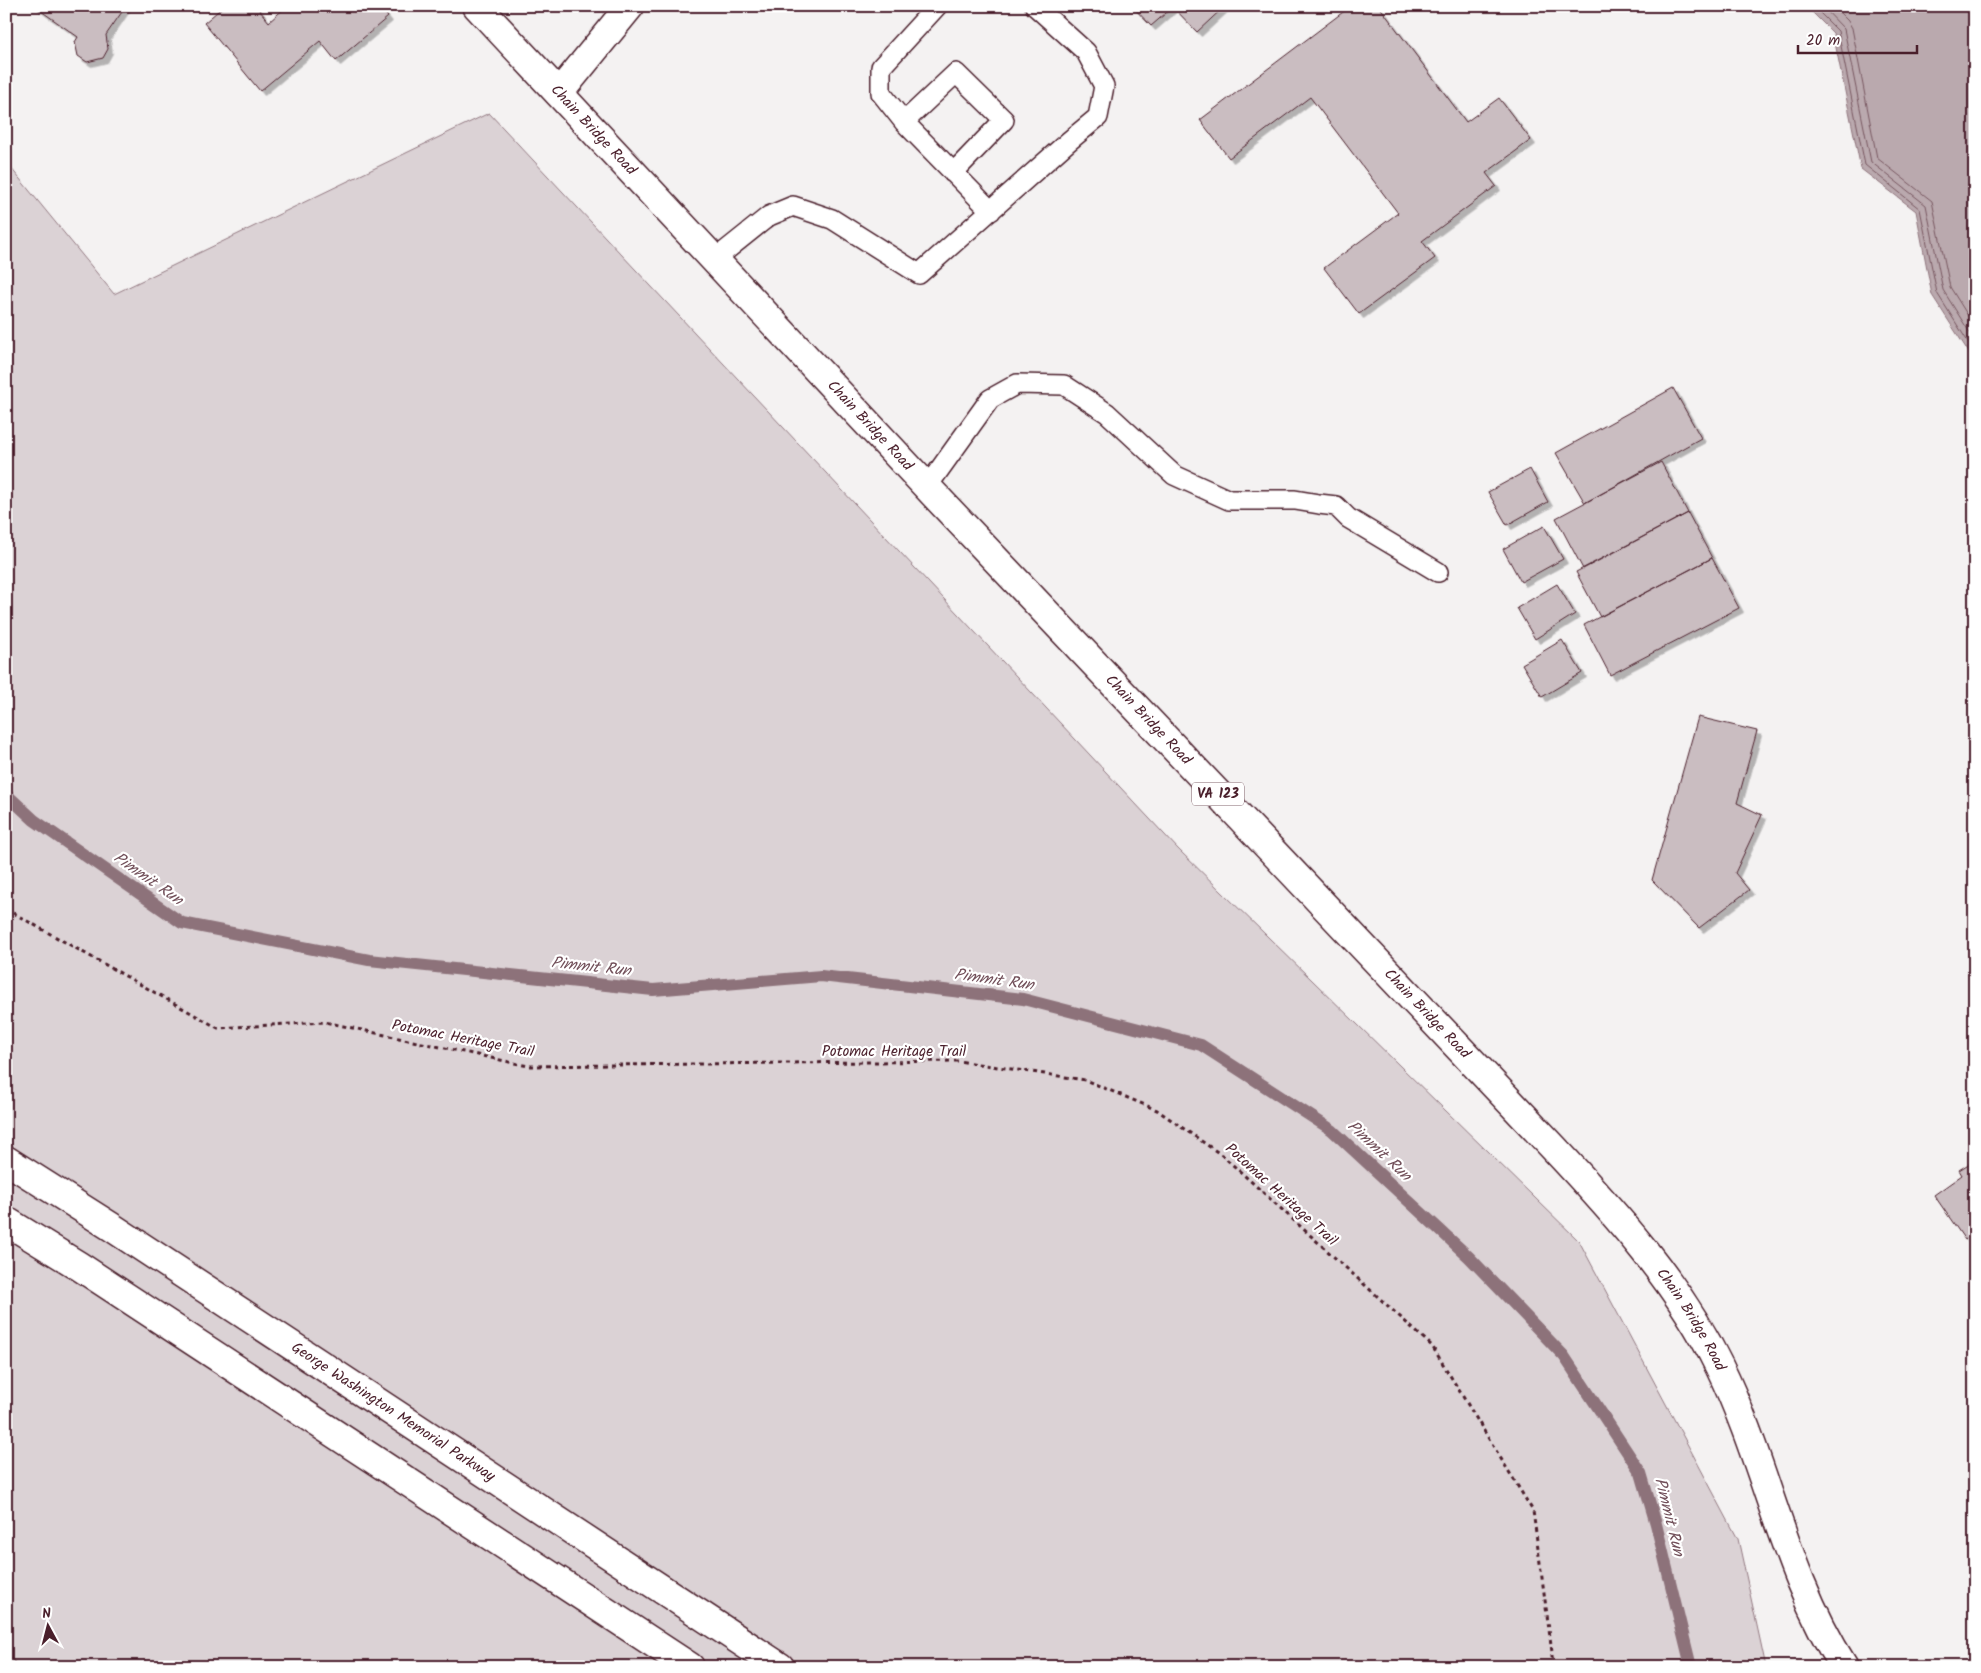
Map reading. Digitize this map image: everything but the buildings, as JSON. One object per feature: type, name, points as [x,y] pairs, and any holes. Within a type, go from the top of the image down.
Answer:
[{"type":"main road","name":"Chain Bridge Road","points":[[477,6],[927,487],[1588,1184],[1644,1250],[1685,1308],[1719,1366],[1745,1427],[1795,1572],[1822,1630],[1844,1667]]},
{"type":"main road","points":[[559,93],[630,6]]},
{"type":"main road","name":"George Washington Memorial Parkway","points":[[6,1160],[110,1226],[780,1667]]},
{"type":"main road","points":[[6,1221],[79,1266],[690,1667]]},
{"type":"lane","points":[[937,6],[881,67],[881,93],[904,122],[991,211]]},
{"type":"lane","points":[[714,260],[769,216],[793,206],[832,219],[919,274],[1098,117],[1104,86],[1086,52],[1035,6]]},
{"type":"lane","points":[[904,122],[956,73],[1004,120],[953,173]]},
{"type":"lane","points":[[927,487],[990,399],[1017,384],[1064,384],[1107,413],[1174,475],[1229,500],[1295,500],[1336,506],[1348,518],[1438,572]]},
{"type":"path","name":"Potomac Heritage Trail","points":[[6,910],[218,1028],[326,1022],[528,1066],[958,1061],[1085,1080],[1157,1110],[1223,1156],[1432,1346],[1533,1511],[1552,1652],[1552,1667]]},
{"type":"shaded area","points":[[489,113],[1178,849],[1579,1241],[1738,1539],[1766,1667],[20,1667],[6,1653],[6,162],[114,294]]},
{"type":"water","points":[[1806,6],[1975,6],[1975,362],[1932,295],[1916,211],[1861,169],[1833,33]]},
{"type":"waterway","name":"Pimmit Run","points":[[6,794],[34,820],[182,923],[369,960],[653,990],[821,976],[1023,999],[1201,1045],[1332,1130],[1469,1257],[1564,1356],[1641,1473],[1656,1524],[1691,1667]]}]
